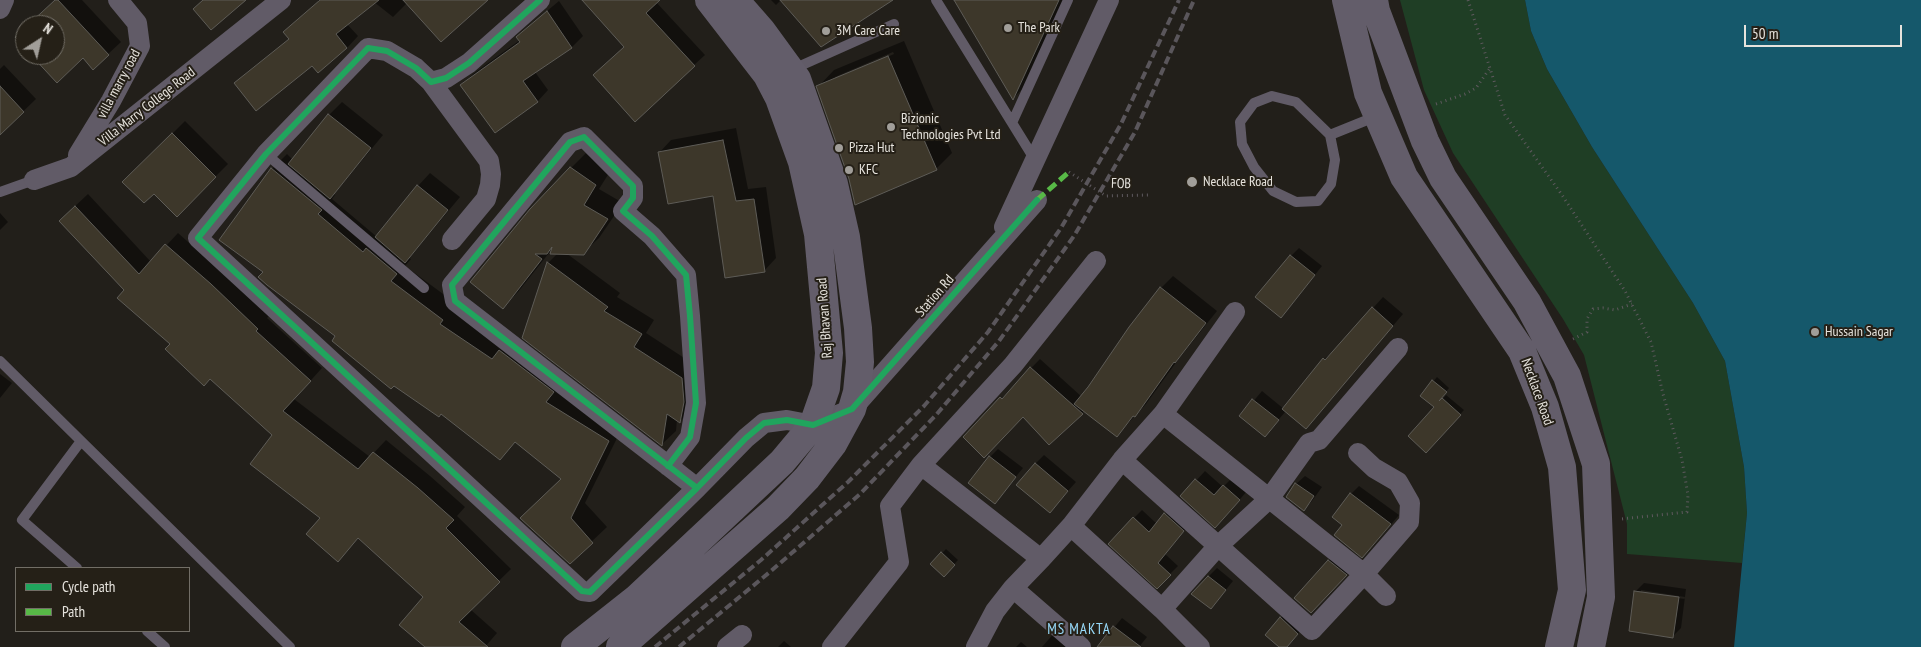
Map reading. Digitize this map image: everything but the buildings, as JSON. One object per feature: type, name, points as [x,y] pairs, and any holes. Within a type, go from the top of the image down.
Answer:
[{"type":"main road","name":"Raj Bhavan Road","points":[[575,647],[637,598],[782,462],[813,425],[826,388],[829,354],[818,234],[802,162],[779,98],[768,75],[710,0]]},
{"type":"main road","name":"Raj Bhavan Road","points":[[620,647],[778,508],[807,478],[833,444],[852,408],[857,392],[860,362],[858,328],[846,237],[834,184],[797,79],[762,31],[735,0]]},
{"type":"main road","name":"Necklace Road","points":[[1346,0],[1368,93],[1404,177],[1522,351],[1545,407],[1562,467],[1572,590],[1559,647]]},
{"type":"main road","name":"Necklace Road","points":[[1374,0],[1376,12],[1414,112],[1443,178],[1526,302],[1568,376],[1596,464],[1601,597],[1591,647]]},
{"type":"street","points":[[0,10],[4,0]]},
{"type":"street","name":"villa marry road","points":[[71,167],[111,101],[140,46],[137,23],[118,0]]},
{"type":"street","name":"Villa Marry College Road","points":[[34,180],[71,167],[281,0]]},
{"type":"street","points":[[431,82],[446,78],[469,63],[540,0]]},
{"type":"street","points":[[995,247],[1109,0]]},
{"type":"street","points":[[452,240],[486,199],[490,185],[489,160],[431,82],[416,68],[386,51],[368,48],[266,154],[198,238],[582,591],[590,592],[746,438],[764,423],[787,420],[813,425],[852,408]]},
{"type":"street","points":[[668,466],[690,437],[696,403],[686,275],[652,236],[623,211],[633,198],[634,186],[584,137],[570,142],[452,285],[455,301],[668,466],[697,488]]},
{"type":"street","name":"Station Rd","points":[[852,408],[1036,200]]},
{"type":"street","points":[[832,647],[899,562],[890,506],[921,465],[1013,365],[1096,261]]},
{"type":"street","points":[[976,647],[994,611],[1071,526],[1122,460],[1163,414],[1235,312]]},
{"type":"street","points":[[1162,608],[1218,546],[1269,499],[1309,443],[1320,440],[1398,348]]},
{"type":"street","points":[[1163,414],[1364,574],[1386,596]]},
{"type":"street","points":[[1122,460],[1312,630],[1409,522],[1410,503],[1398,482],[1374,468],[1358,453]]},
{"type":"street","points":[[921,465],[1041,559]]},
{"type":"street","points":[[1071,526],[1162,608],[1200,647]]},
{"type":"street","points":[[1013,588],[1081,647]]},
{"type":"lane","points":[[936,0],[1036,160]]},
{"type":"lane","points":[[1012,123],[1068,0]]},
{"type":"lane","points":[[790,70],[894,24]]},
{"type":"lane","points":[[1272,96],[1296,102],[1330,135],[1335,160],[1331,184],[1318,202],[1296,202],[1273,191],[1254,167],[1242,144],[1240,122],[1254,103],[1272,96]]},
{"type":"lane","points":[[1330,135],[1378,116]]},
{"type":"lane","points":[[266,154],[424,288]]},
{"type":"lane","name":"Villa Marry College Road","points":[[0,192],[34,180]]},
{"type":"lane","points":[[0,361],[290,647]]},
{"type":"lane","points":[[76,567],[22,520],[81,441]]},
{"type":"lane","points":[[149,632],[165,647]]},
{"type":"path","points":[[1468,0],[1474,24],[1505,115],[1562,195],[1632,304],[1651,342],[1662,394],[1682,460],[1688,495],[1687,512],[1598,521]]},
{"type":"path","points":[[1414,112],[1465,94],[1476,88],[1490,68]]},
{"type":"path","points":[[1553,349],[1587,332],[1587,319],[1593,309],[1615,310],[1632,304]]},
{"type":"green space","points":[[1400,0],[1525,0],[1531,31],[1547,69],[1592,147],[1693,303],[1725,361],[1744,467],[1747,513],[1742,563],[1627,554],[1627,524],[1584,355],[1563,319],[1453,153],[1424,90]]},
{"type":"water","name":"Hussain Sagar","points":[[1525,0],[1921,0],[1921,647],[1734,647],[1747,513],[1744,467],[1725,361],[1693,303],[1592,147],[1547,69],[1531,31]]},
{"type":"railway","points":[[655,647],[761,560],[848,482],[924,406],[988,332],[1061,228],[1121,124],[1179,0]]},
{"type":"railway","points":[[679,647],[860,494],[936,415],[999,341],[1074,236],[1135,132],[1194,0]]},
{"type":"marked path","points":[[1037,200],[1069,172]]},
{"type":"cycle path","points":[[540,0],[469,63],[446,78],[431,82],[416,68],[387,51],[368,48],[266,154],[198,238],[582,591],[590,592],[746,438],[764,423],[787,420],[813,425],[852,409],[1037,200]]},
{"type":"cycle path","points":[[668,466],[690,437],[696,403],[686,275],[652,236],[623,211],[633,198],[633,186],[584,137],[570,142],[452,285],[455,301],[684,478],[697,488]]},
{"type":"place","name":"The Park","points":[[1008,28]]},
{"type":"place","name":"3M Care Care","points":[[826,31]]},
{"type":"place","name":"Bizionic Technologies Pvt Ltd","points":[[891,127]]},
{"type":"place","name":"Pizza Hut","points":[[839,148]]},
{"type":"place","name":"KFC","points":[[849,170]]},
{"type":"place","name":"Necklace Road","points":[[1192,182]]},
{"type":"place","name":"Hussain Sagar","points":[[1815,332]]},
{"type":"district","name":"MS MAKTA","points":[[1079,630]]}]
